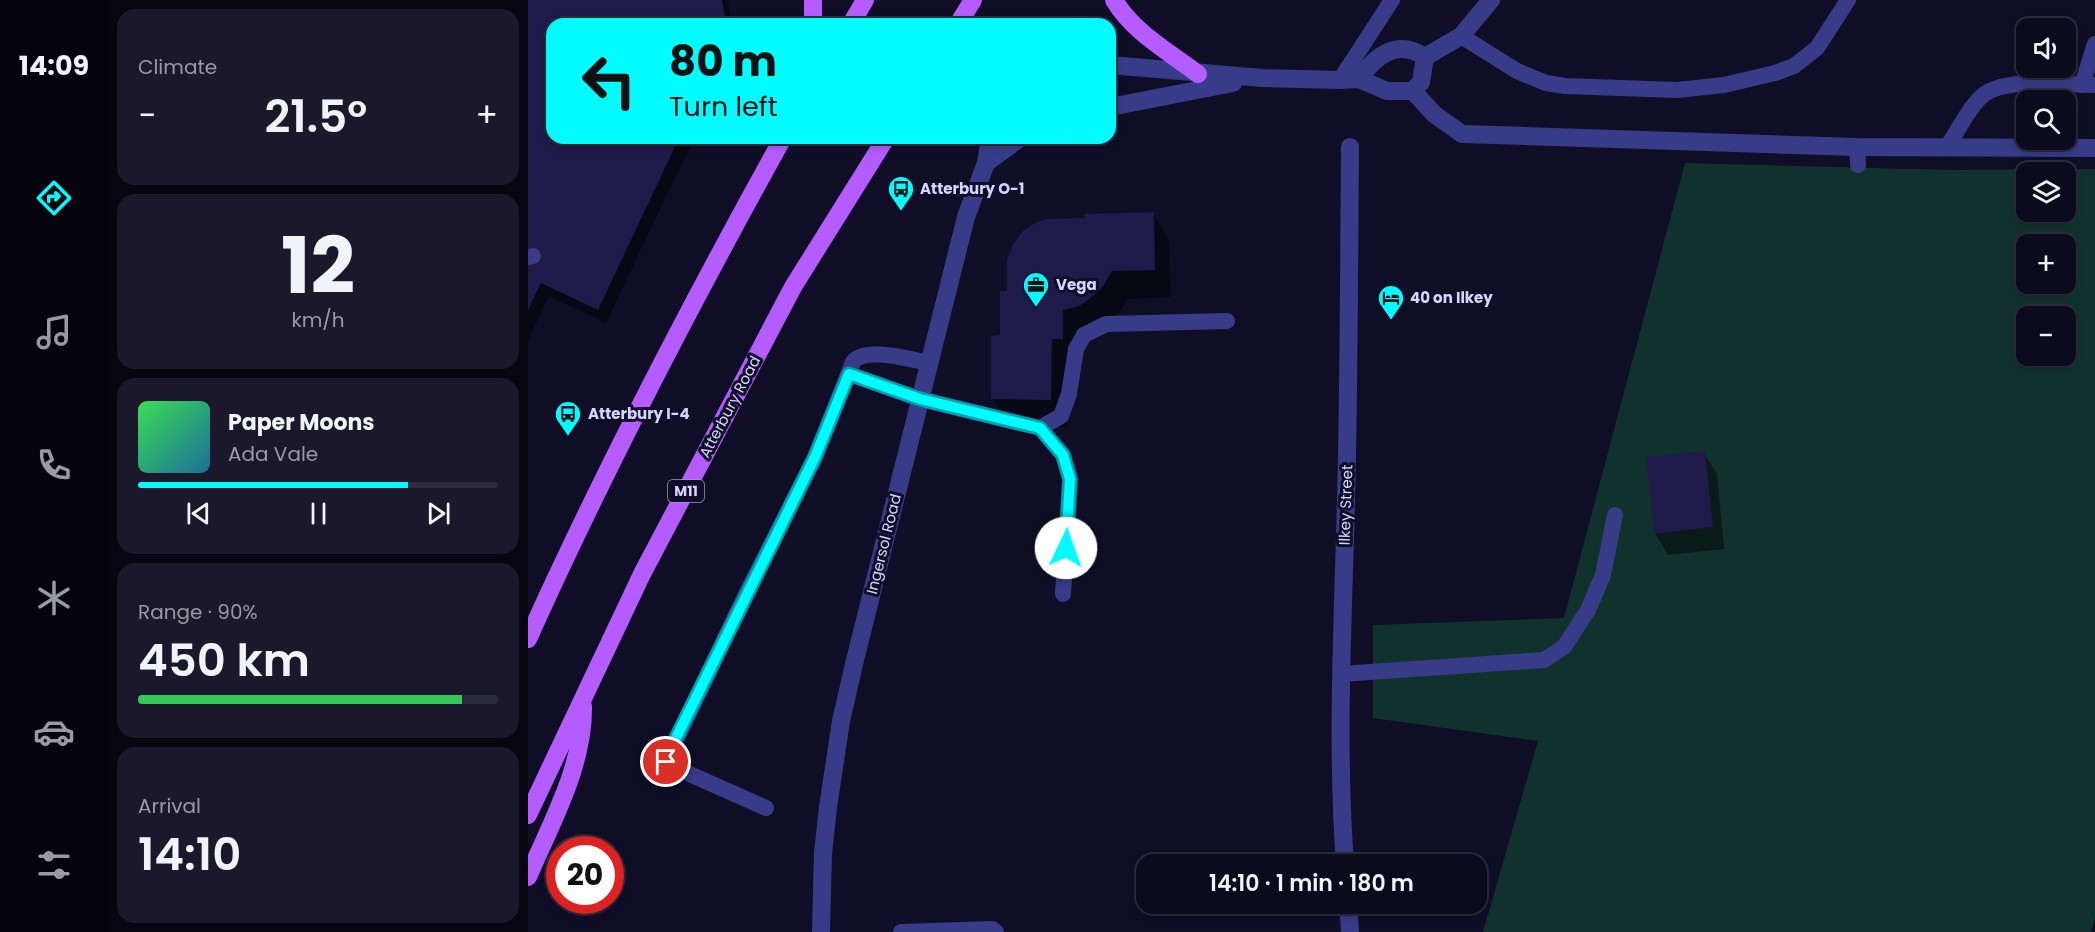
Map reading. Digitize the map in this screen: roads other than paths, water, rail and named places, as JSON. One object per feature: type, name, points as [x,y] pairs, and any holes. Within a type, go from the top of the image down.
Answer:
[{"type":"main road","points":[[813,0],[813,18]]},
{"type":"main road","points":[[854,18],[865,0]]},
{"type":"main road","points":[[962,18],[973,0]]},
{"type":"main road","points":[[1114,0],[1128,21],[1148,39],[1198,74]]},
{"type":"main road","points":[[528,639],[586,513],[727,238],[780,144]]},
{"type":"main road","name":"Atterbury Road","points":[[528,815],[642,574],[793,287],[882,144]]},
{"type":"main road","points":[[528,877],[575,763],[583,729],[583,698]]},
{"type":"street","points":[[1425,57],[1461,36],[1491,0]]},
{"type":"street","points":[[1359,79],[1375,58],[1384,52],[1410,50],[1425,57]]},
{"type":"street","points":[[1413,91],[1421,82],[1425,57]]},
{"type":"street","points":[[1116,66],[1262,78],[1359,79],[1387,91],[1413,91],[1434,114],[1462,134],[1857,156],[1947,147],[2095,148]]},
{"type":"street","points":[[1116,106],[1262,78]]},
{"type":"street","name":"Ingersol Road","points":[[821,932],[823,853],[841,721],[966,217],[986,163],[989,144]]},
{"type":"street","points":[[986,163],[1012,144]]},
{"type":"street","name":"Ilkey Street","points":[[1344,854],[1340,783],[1348,436],[1350,147]]},
{"type":"street","points":[[1348,914],[1350,932]]},
{"type":"lane","points":[[1340,80],[1392,0]]},
{"type":"lane","points":[[1461,36],[1517,71],[1546,83],[1565,86],[1677,90],[1724,85],[1794,66],[1817,48],[1848,0]]},
{"type":"lane","points":[[1947,147],[1982,96],[1991,90],[2024,84],[2089,85],[2095,44]]},
{"type":"lane","points":[[1040,428],[1062,416],[1069,393],[1076,349],[1084,335],[1106,324],[1227,321]]},
{"type":"lane","points":[[766,808],[668,765],[666,762],[815,457],[853,362],[857,357],[872,354],[930,363]]},
{"type":"lane","points":[[849,374],[920,399],[1040,428],[1063,455],[1070,479],[1063,594]]},
{"type":"lane","points":[[1341,674],[1544,660],[1564,647],[1588,610],[1603,575],[1615,515]]},
{"type":"lane","points":[[901,932],[992,929],[996,932]]},
{"type":"place","name":"Atterbury O-1","points":[[901,212]]},
{"type":"place","name":"Vega","points":[[1036,308]]},
{"type":"place","name":"40 on Ilkey","points":[[1391,321]]},
{"type":"place","name":"Atterbury I-4","points":[[568,437]]}]
